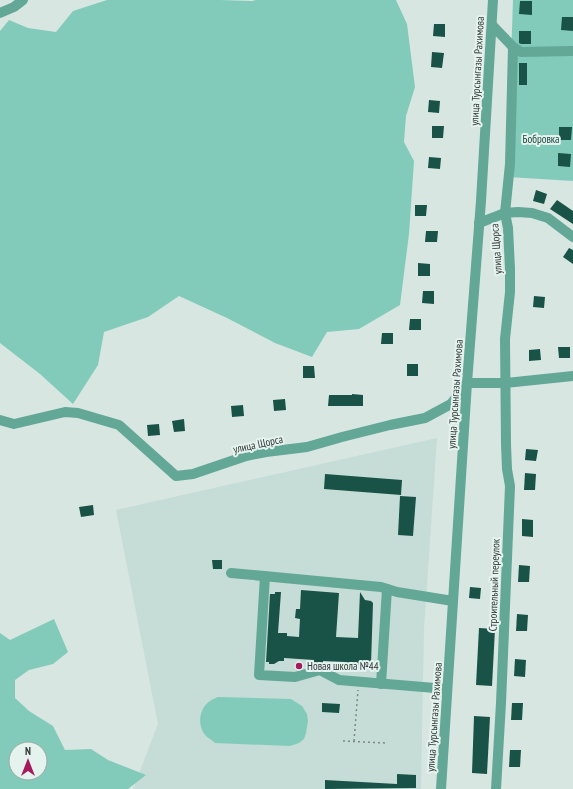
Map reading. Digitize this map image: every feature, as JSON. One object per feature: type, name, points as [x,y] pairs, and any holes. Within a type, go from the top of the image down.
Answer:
[{"type":"street","points":[[0,14],[14,7],[23,0]]},
{"type":"street","name":"улица Турсынгазы Рахимова","points":[[441,789],[467,383],[482,194],[493,0]]},
{"type":"street","points":[[492,25],[513,48],[521,52],[573,51]]},
{"type":"street","points":[[479,223],[505,213],[510,164],[513,48]]},
{"type":"street","name":"улица Щорса","points":[[505,383],[505,339],[510,292],[510,269],[508,228],[505,213],[532,212],[548,218],[573,237]]},
{"type":"street","points":[[467,383],[505,383],[573,376]]},
{"type":"street","name":"улица Щорса","points":[[0,420],[14,424],[65,412],[78,412],[119,425],[176,476],[193,474],[246,456],[307,447],[390,425],[425,418],[451,404],[467,383]]},
{"type":"street","name":"Строительный переулок","points":[[496,789],[510,486],[507,469],[505,383]]},
{"type":"street","points":[[231,573],[381,587],[397,592],[453,600]]},
{"type":"street","points":[[266,576],[259,675],[295,677],[320,670],[339,680],[448,689]]},
{"type":"street","points":[[382,684],[387,589]]},
{"type":"path","points":[[354,741],[359,682]]},
{"type":"path","points":[[343,741],[386,743]]},
{"type":"shaded area","points":[[437,438],[424,629],[421,789],[133,789],[158,724],[116,510]]},
{"type":"green space","points":[[107,0],[396,0],[407,24],[415,87],[406,116],[404,142],[414,161],[409,234],[400,305],[359,329],[327,332],[312,357],[275,343],[227,318],[179,296],[148,317],[104,332],[98,365],[73,404],[40,374],[0,343],[0,31],[9,20],[28,28],[56,32],[73,11]]},
{"type":"green space","name":"Бобровка","points":[[513,0],[573,0],[573,181],[507,177]]},
{"type":"green space","points":[[54,619],[68,652],[53,664],[29,670],[15,680],[15,698],[29,711],[53,726],[65,750],[91,749],[108,760],[146,775],[128,789],[0,789],[0,633],[10,640]]},
{"type":"green space","points":[[218,697],[291,699],[302,706],[307,714],[308,721],[304,739],[299,743],[290,746],[215,743],[204,733],[200,724],[200,719],[206,704]]},
{"type":"building","points":[[520,1],[532,1],[532,15],[519,14]]},
{"type":"building","points":[[562,17],[573,17],[573,31],[561,30]]},
{"type":"building","points":[[434,24],[445,24],[445,37],[433,36]]},
{"type":"building","points":[[519,31],[531,31],[531,44],[519,43]]},
{"type":"building","points":[[432,52],[444,53],[442,68],[431,67]]},
{"type":"building","points":[[519,63],[527,63],[527,85],[519,85]]},
{"type":"building","points":[[429,100],[440,101],[439,113],[428,112]]},
{"type":"building","points":[[432,126],[444,126],[443,138],[432,138]]},
{"type":"building","points":[[559,127],[572,127],[571,140],[559,140]]},
{"type":"building","points":[[558,153],[571,154],[570,167],[558,166]]},
{"type":"building","points":[[429,157],[441,158],[440,169],[428,168]]},
{"type":"building","points":[[536,190],[547,194],[544,204],[533,201]]},
{"type":"building","points":[[557,200],[573,211],[573,224],[550,209]]},
{"type":"building","points":[[415,205],[427,205],[426,216],[415,216]]},
{"type":"building","points":[[426,231],[438,231],[437,242],[425,242]]},
{"type":"building","points":[[569,248],[573,250],[573,264],[563,257]]},
{"type":"building","points":[[418,263],[430,264],[430,276],[418,276]]},
{"type":"building","points":[[423,291],[434,291],[434,304],[422,303]]},
{"type":"building","points":[[534,296],[545,297],[544,308],[533,307]]},
{"type":"building","points":[[410,319],[421,319],[421,330],[409,330]]},
{"type":"building","points":[[382,333],[393,333],[393,344],[381,344]]},
{"type":"building","points":[[558,347],[570,347],[570,358],[559,358]]},
{"type":"building","points":[[540,349],[541,360],[529,361],[529,350]]},
{"type":"building","points":[[407,364],[418,364],[418,376],[407,376]]},
{"type":"building","points":[[303,366],[314,366],[315,378],[303,378]]},
{"type":"building","points":[[329,395],[363,395],[363,406],[328,406]]},
{"type":"building","points":[[285,399],[286,410],[274,411],[273,400]]},
{"type":"building","points":[[243,405],[244,416],[232,417],[231,406]]},
{"type":"building","points":[[184,419],[185,431],[174,432],[172,421]]},
{"type":"building","points":[[159,424],[160,435],[148,436],[147,425]]},
{"type":"building","points":[[526,449],[538,450],[536,461],[525,460]]},
{"type":"building","points":[[525,473],[536,474],[535,490],[524,490]]},
{"type":"building","points":[[325,474],[402,480],[401,495],[324,489]]},
{"type":"building","points":[[400,496],[416,497],[413,536],[398,535]]},
{"type":"building","points":[[93,505],[94,515],[81,517],[79,507]]},
{"type":"building","points":[[522,519],[533,520],[533,537],[522,536]]},
{"type":"building","points":[[212,560],[222,560],[222,569],[213,569]]},
{"type":"building","points":[[519,565],[530,566],[529,582],[518,582]]},
{"type":"building","points":[[470,587],[481,588],[480,599],[469,598]]},
{"type":"building","name":"Новая школа №44","points":[[301,590],[339,593],[336,637],[358,638],[360,592],[365,600],[373,603],[371,664],[367,669],[356,668],[356,665],[344,664],[345,662],[323,661],[323,664],[313,665],[314,660],[284,658],[284,661],[279,661],[274,664],[269,664],[269,662],[266,662],[270,594],[281,592],[278,633],[287,633],[287,636],[299,637],[300,619],[295,618],[296,609],[300,609]]},
{"type":"building","points":[[517,614],[528,615],[527,631],[516,631]]},
{"type":"building","points":[[479,628],[495,629],[492,686],[476,685]]},
{"type":"building","points":[[515,659],[526,660],[525,677],[514,676]]},
{"type":"building","points":[[322,703],[340,704],[339,713],[322,712]]},
{"type":"building","points":[[512,703],[523,703],[522,720],[511,720]]},
{"type":"building","points":[[474,716],[490,717],[487,774],[472,773]]},
{"type":"building","points":[[510,750],[521,750],[520,767],[509,767]]},
{"type":"building","points":[[397,774],[416,775],[416,788],[325,789],[325,780],[397,784]]},
{"type":"place","name":"Новая школа №44","points":[[299,666]]}]
